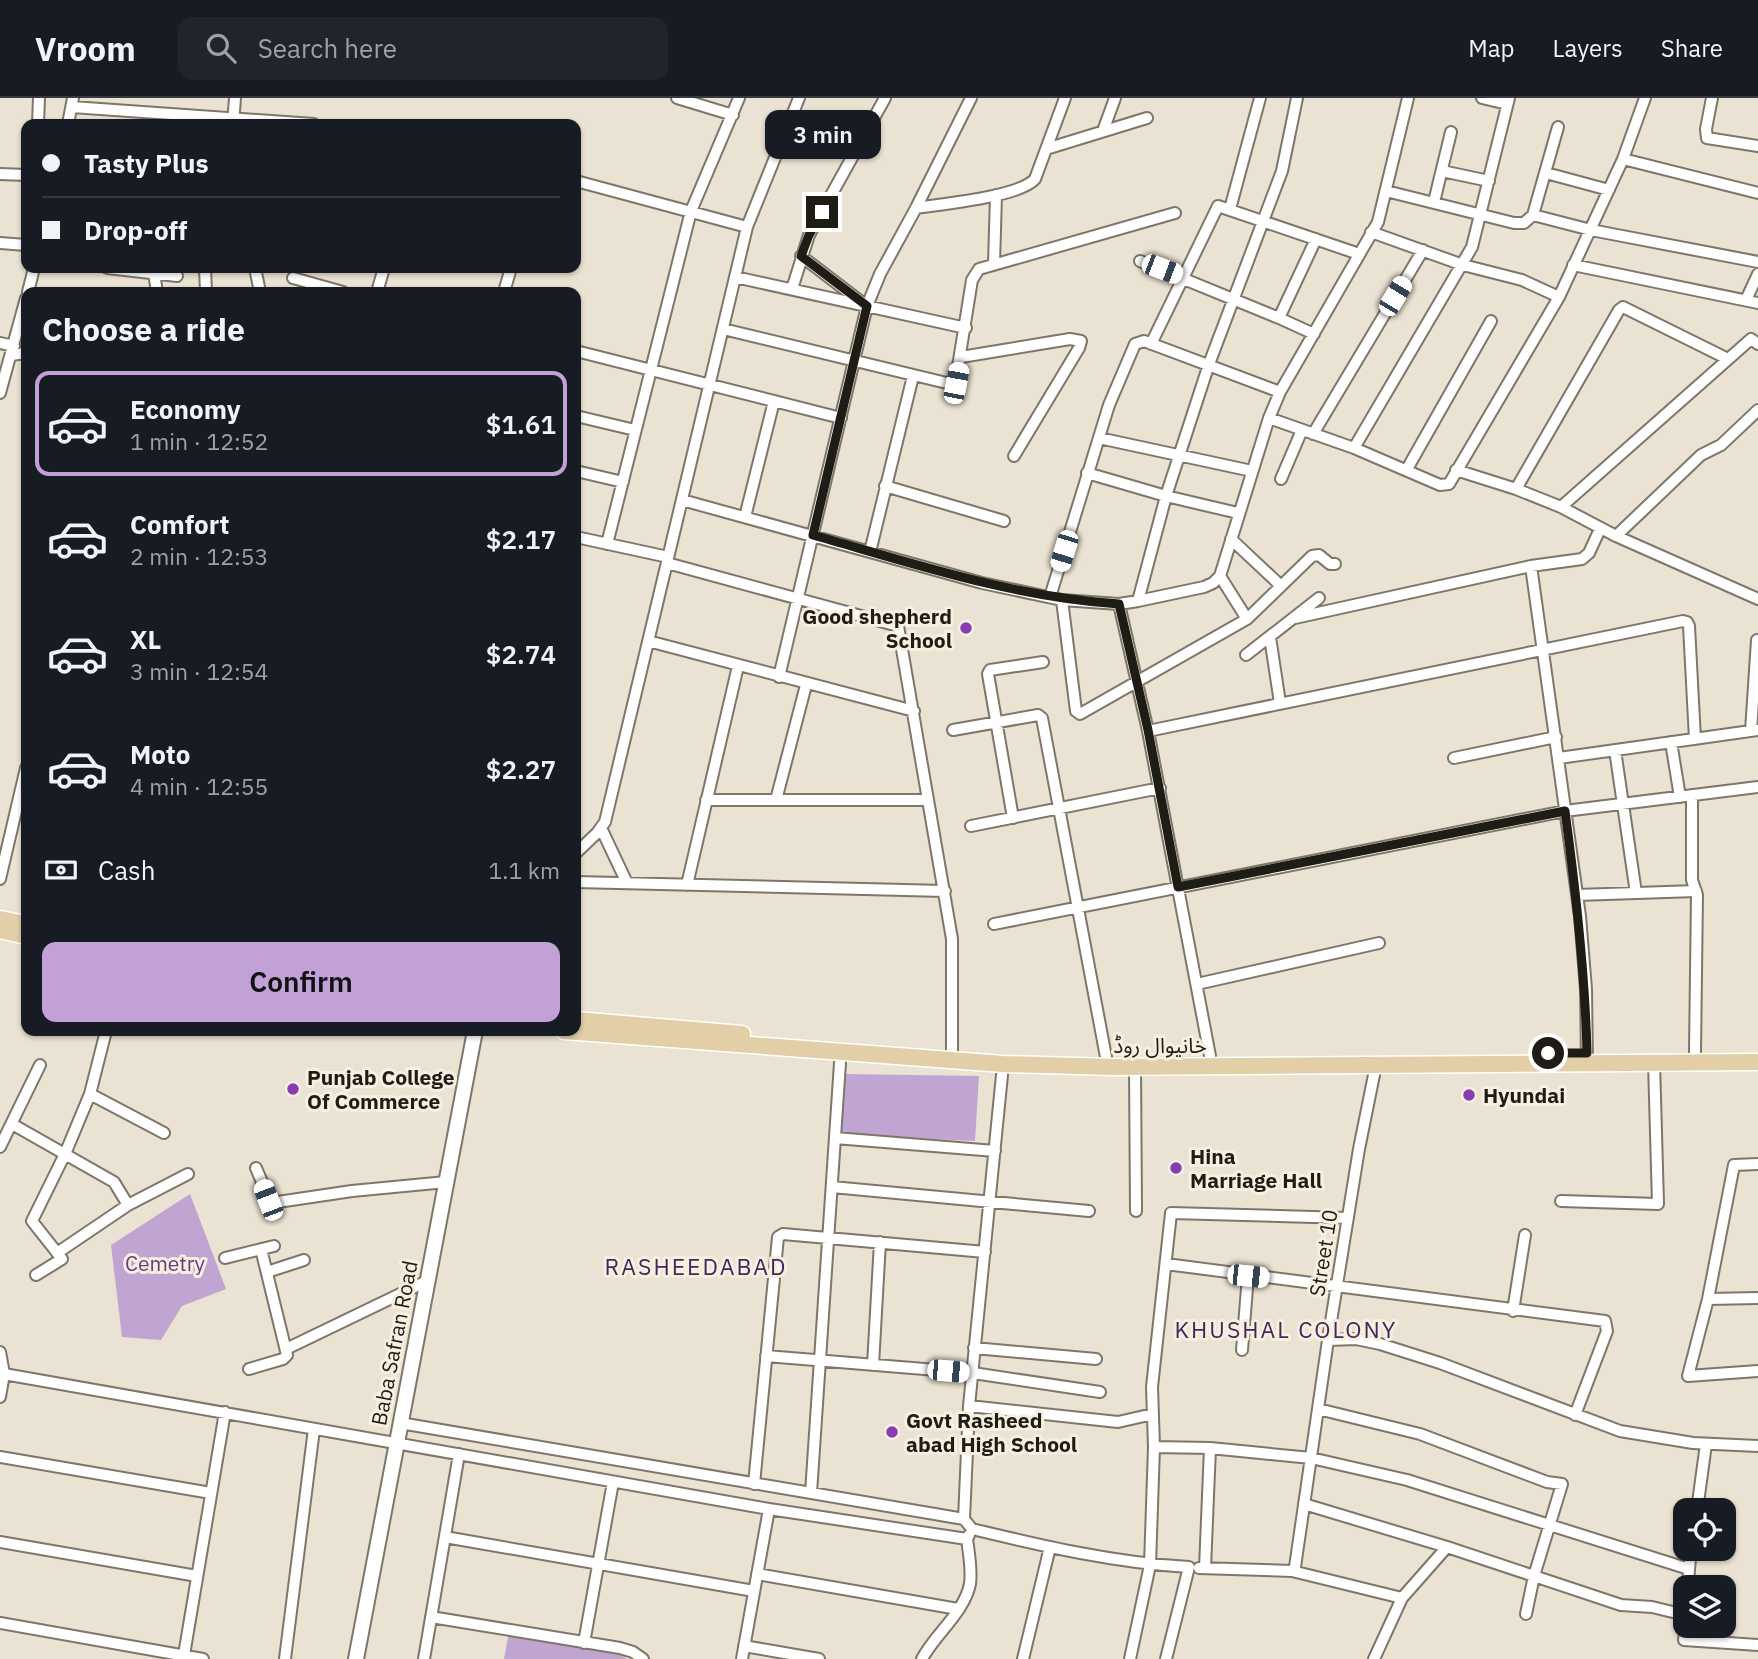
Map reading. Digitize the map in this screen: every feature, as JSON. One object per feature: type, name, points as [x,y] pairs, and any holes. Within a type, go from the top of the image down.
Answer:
[{"type":"main road","points":[[0,919],[21,923]]},
{"type":"main road","points":[[0,930],[21,935]]},
{"type":"main road","name":"خانیوال روڈ","points":[[581,1020],[951,1053],[1106,1057],[1587,1058],[1654,1062],[1758,1062]]},
{"type":"main road","name":"خانیوال روڈ","points":[[581,1032],[1003,1064],[1376,1065],[1758,1051]]},
{"type":"main road","name":"Baba Safran Road","points":[[356,1659],[474,1036]]},
{"type":"street","points":[[38,119],[39,98]]},
{"type":"street","points":[[233,119],[235,98]]},
{"type":"street","points":[[677,98],[733,115]]},
{"type":"street","points":[[607,544],[691,211],[739,98]]},
{"type":"street","points":[[581,848],[605,822],[747,226],[799,98]]},
{"type":"street","points":[[792,289],[809,235],[885,98]]},
{"type":"street","points":[[779,677],[867,306],[880,274],[971,98]]},
{"type":"street","points":[[916,208],[996,195],[1031,184],[1065,98]]},
{"type":"street","points":[[1102,131],[1115,98]]},
{"type":"street","points":[[1230,209],[1260,98]]},
{"type":"street","points":[[1138,601],[1166,496],[1209,364],[1282,171],[1297,98]]},
{"type":"street","points":[[682,500],[982,583],[1056,599],[1119,604],[1213,583],[1220,576],[1238,513],[1280,392],[1378,222],[1408,98]]},
{"type":"street","points":[[1354,448],[1472,247],[1508,101],[1482,98]]},
{"type":"street","points":[[1269,418],[1354,448],[1445,485],[1449,484],[1559,297],[1623,159],[1644,98]]},
{"type":"street","points":[[1712,98],[1706,129],[1707,138],[1758,146]]},
{"type":"street","points":[[72,102],[216,119]]},
{"type":"street","points":[[1046,149],[1147,118]]},
{"type":"street","points":[[1386,191],[1514,223],[1524,223],[1533,215],[1558,127]]},
{"type":"street","points":[[1434,202],[1451,132]]},
{"type":"street","points":[[1623,159],[1758,193]]},
{"type":"street","points":[[1442,171],[1489,181]]},
{"type":"street","points":[[1546,173],[1609,190]]},
{"type":"street","points":[[0,174],[21,175]]},
{"type":"street","points":[[581,182],[747,226]]},
{"type":"street","points":[[994,264],[996,195]]},
{"type":"street","points":[[1151,344],[1218,206],[1359,254]]},
{"type":"street","points":[[723,329],[955,385],[972,279],[979,269],[1175,213]]},
{"type":"street","points":[[1533,215],[1591,230],[1758,262]]},
{"type":"street","points":[[1371,232],[1463,265],[1522,280],[1559,297]]},
{"type":"street","points":[[1279,317],[1316,239]]},
{"type":"street","points":[[0,243],[21,245]]},
{"type":"street","points":[[1281,479],[1307,432],[1423,250]]},
{"type":"street","points":[[801,256],[867,306]]},
{"type":"street","points":[[1140,261],[1184,277],[1314,334]]},
{"type":"street","points":[[1573,265],[1752,301],[1758,274]]},
{"type":"street","points":[[156,287],[154,273],[177,276]]},
{"type":"street","points":[[735,277],[966,328]]},
{"type":"street","points":[[293,278],[325,287]]},
{"type":"street","points":[[1516,489],[1623,307],[1728,359]]},
{"type":"street","points":[[0,393],[21,318]]},
{"type":"street","points":[[1406,469],[1491,321]]},
{"type":"street","points":[[1561,507],[1751,339],[1758,344]]},
{"type":"street","points":[[961,357],[1070,340],[1081,341],[1014,456]]},
{"type":"street","points":[[1280,392],[1151,344],[1139,341],[1133,348],[1109,405],[1087,473],[1056,599],[1077,713],[1080,714],[1247,619],[1312,555],[1319,555],[1330,564],[1335,564]]},
{"type":"street","points":[[0,344],[21,352]]},
{"type":"street","points":[[581,352],[841,418]]},
{"type":"street","points":[[870,552],[913,376]]},
{"type":"street","points":[[746,517],[774,401]]},
{"type":"street","points":[[1616,536],[1700,455],[1721,445],[1758,410]]},
{"type":"street","points":[[581,417],[635,430]]},
{"type":"street","points":[[1098,438],[1252,471]]},
{"type":"street","points":[[1456,470],[1561,507],[1616,536],[1758,599]]},
{"type":"street","points":[[581,472],[623,482]]},
{"type":"street","points":[[1087,473],[1238,513]]},
{"type":"street","points":[[885,486],[1004,521]]},
{"type":"street","points":[[1295,618],[1531,566],[1582,559],[1589,552],[1600,528]]},
{"type":"street","points":[[581,538],[668,560],[898,626],[952,939],[951,1053]]},
{"type":"street","points":[[1231,539],[1280,585]]},
{"type":"street","points":[[1531,566],[1577,895],[1586,989],[1587,1058]]},
{"type":"street","points":[[1220,576],[1247,619]]},
{"type":"street","points":[[1246,655],[1319,598]]},
{"type":"street","points":[[1119,604],[1160,788],[1210,1056]]},
{"type":"street","points":[[1148,730],[1687,622],[1695,739]]},
{"type":"street","points":[[1270,636],[1280,703]]},
{"type":"street","points":[[1559,758],[1754,731],[1757,640]]},
{"type":"street","points":[[648,641],[914,712]]},
{"type":"street","points":[[1013,818],[988,672],[1043,662]]},
{"type":"street","points":[[687,885],[738,666]]},
{"type":"street","points":[[776,800],[806,685]]},
{"type":"street","points":[[953,730],[1041,716],[1106,1057]]},
{"type":"street","points":[[1454,758],[1556,737]]},
{"type":"street","points":[[1671,742],[1686,796],[1692,880],[1696,891],[1695,1052]]},
{"type":"street","points":[[1615,750],[1636,893]]},
{"type":"street","points":[[994,924],[1565,811],[1758,787]]},
{"type":"street","points":[[971,826],[1160,788]]},
{"type":"street","points":[[0,879],[21,789]]},
{"type":"street","points":[[706,800],[928,800]]},
{"type":"street","points":[[601,828],[627,883]]},
{"type":"street","points":[[581,882],[944,891]]},
{"type":"street","points":[[1577,895],[1696,891]]},
{"type":"street","points":[[1197,984],[1378,943]]},
{"type":"street","points":[[36,1276],[62,1259],[32,1221],[65,1154],[90,1094],[105,1036]]},
{"type":"street","points":[[1561,1201],[1658,1204],[1654,1062]]},
{"type":"street","points":[[811,1493],[840,1063]]},
{"type":"street","points":[[0,1147],[40,1065]]},
{"type":"street","name":"Street 10","points":[[1292,1571],[1295,1567],[1359,1149],[1376,1065]]},
{"type":"street","points":[[1135,1066],[1136,1211]]},
{"type":"street","points":[[922,1659],[929,1644],[958,1609],[970,1586],[969,1534],[964,1519],[969,1406],[1002,1075]]},
{"type":"street","points":[[90,1094],[164,1133]]},
{"type":"street","points":[[12,1124],[114,1182],[128,1205]]},
{"type":"street","points":[[835,1138],[995,1150]]},
{"type":"street","points":[[1758,1164],[1734,1165],[1708,1299],[1688,1376],[1758,1371]]},
{"type":"street","points":[[256,1168],[271,1203],[352,1191],[446,1182]]},
{"type":"street","points":[[57,1253],[128,1205],[188,1174]]},
{"type":"street","points":[[832,1187],[1089,1211]]},
{"type":"street","points":[[1130,1659],[1150,1565],[1153,1387],[1171,1213],[1348,1218]]},
{"type":"street","points":[[754,1484],[778,1237],[783,1234],[985,1252]]},
{"type":"street","points":[[1513,1311],[1525,1235]]},
{"type":"street","points":[[873,1365],[880,1242]]},
{"type":"street","points":[[225,1258],[274,1246]]},
{"type":"street","points":[[248,1370],[283,1359],[286,1355],[261,1250]]},
{"type":"street","points":[[267,1272],[304,1260]]},
{"type":"street","points":[[1166,1264],[1605,1321],[1607,1331],[1575,1415]]},
{"type":"street","points":[[1242,1350],[1248,1276]]},
{"type":"street","points":[[286,1349],[427,1281]]},
{"type":"street","points":[[1708,1299],[1758,1298]]},
{"type":"street","points":[[1328,1340],[1356,1339],[1380,1344],[1440,1363],[1620,1432],[1706,1444],[1758,1446]]},
{"type":"street","points":[[974,1348],[1096,1359]]},
{"type":"street","points":[[0,1352],[5,1374],[0,1397]]},
{"type":"street","points":[[766,1356],[973,1373],[1100,1392]]},
{"type":"street","points":[[5,1374],[769,1509],[969,1534],[1150,1565],[1292,1571],[1402,1598]]},
{"type":"street","points":[[969,1406],[1118,1422],[1153,1414]]},
{"type":"street","points":[[1318,1409],[1420,1434],[1547,1482],[1562,1485],[1534,1576],[1526,1614]]},
{"type":"street","points":[[184,1655],[225,1412]]},
{"type":"street","points":[[400,1423],[964,1519]]},
{"type":"street","points":[[285,1659],[314,1429]]},
{"type":"street","points":[[1698,1498],[1706,1444]]},
{"type":"street","points":[[1154,1447],[1210,1448],[1311,1458],[1408,1480],[1689,1569]]},
{"type":"street","points":[[1205,1568],[1210,1448]]},
{"type":"street","points":[[424,1659],[459,1454]]},
{"type":"street","points":[[0,1457],[211,1493]]},
{"type":"street","points":[[584,1643],[613,1482]]},
{"type":"street","points":[[1304,1504],[1447,1547],[1621,1605],[1652,1606],[1673,1612]]},
{"type":"street","points":[[741,1659],[769,1509]]},
{"type":"street","points":[[445,1537],[754,1591]]},
{"type":"street","points":[[0,1542],[197,1576]]},
{"type":"street","points":[[1023,1659],[1050,1547]]},
{"type":"street","points":[[1374,1659],[1402,1598],[1447,1547]]},
{"type":"street","points":[[1689,1575],[1690,1561]]},
{"type":"street","points":[[1166,1659],[1189,1567]]},
{"type":"street","points":[[757,1574],[958,1609]]},
{"type":"street","points":[[431,1617],[620,1648],[633,1651],[643,1659]]},
{"type":"street","points":[[0,1623],[203,1659]]},
{"type":"street","points":[[1684,1638],[1758,1645]]},
{"type":"street","points":[[744,1646],[818,1659]]},
{"type":"green space","points":[[843,1074],[979,1076],[975,1141],[838,1135]]},
{"type":"green space","name":"Cemetry","points":[[190,1194],[226,1289],[182,1306],[161,1340],[122,1337],[111,1245]]},
{"type":"green space","points":[[509,1632],[608,1649],[627,1659],[504,1659]]},
{"type":"place","name":"Good shepherd School","points":[[966,628]]},
{"type":"place","name":"Punjab College Of Commerce","points":[[293,1089]]},
{"type":"place","name":"Hyundai","points":[[1469,1095]]},
{"type":"place","name":"Hina Marriage Hall","points":[[1176,1168]]},
{"type":"place","name":"Govt Rasheed abad High School","points":[[892,1432]]},
{"type":"district","name":"RASHEEDABAD","points":[[696,1266]]},
{"type":"district","name":"KHUSHAL COLONY","points":[[1286,1329]]},
{"type":"route","points":[[822,212],[801,256],[867,306],[813,535],[982,583],[1062,600],[1119,604],[1148,730],[1178,887],[1565,811],[1580,916],[1586,989],[1587,1053],[1548,1053]]}]
